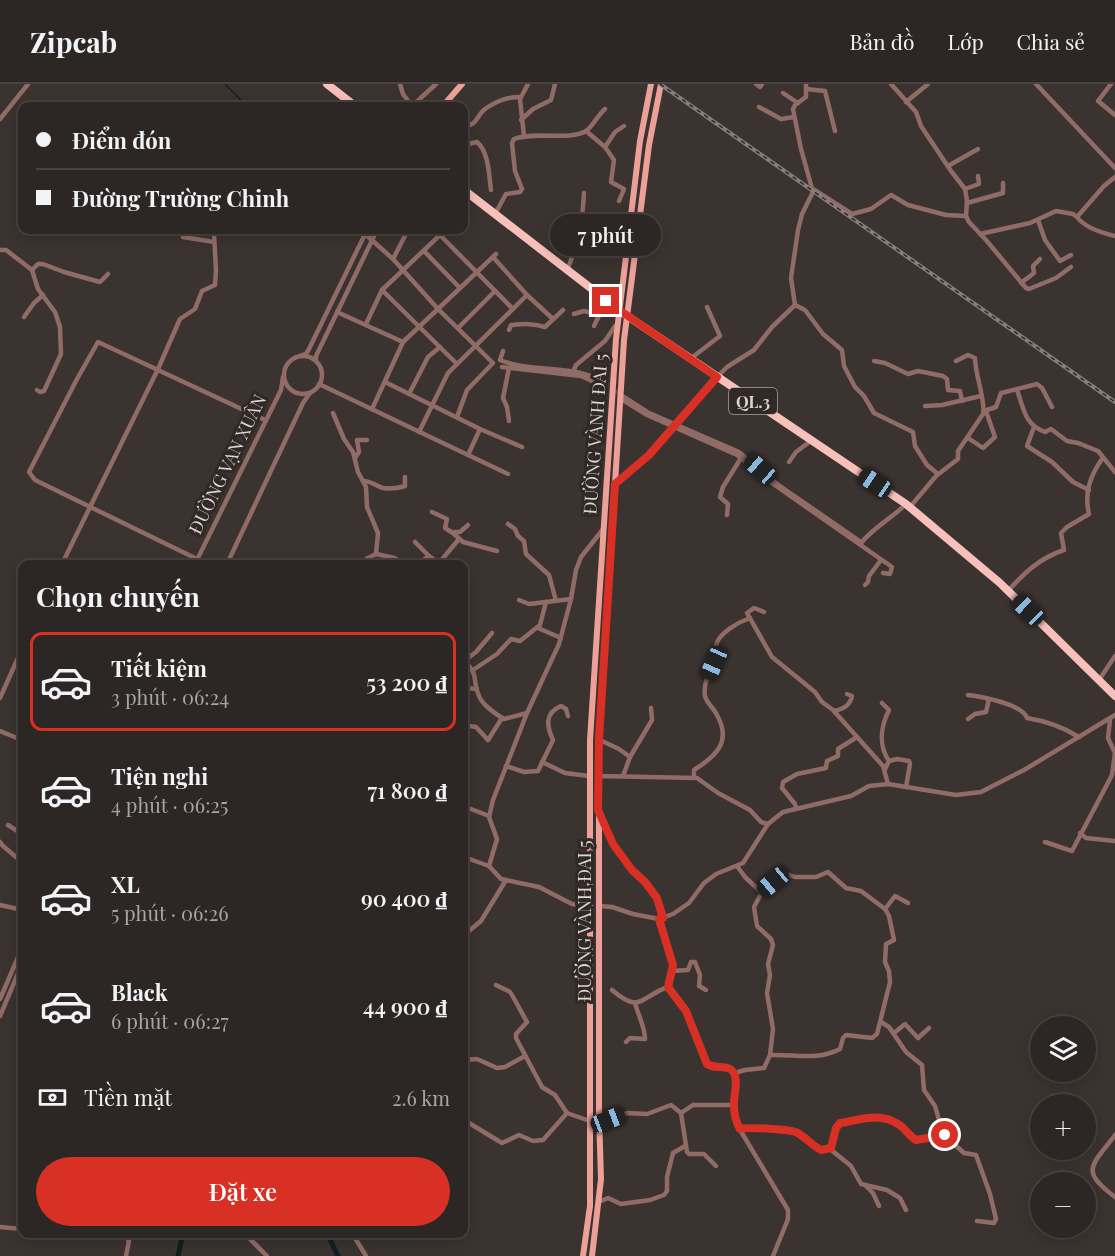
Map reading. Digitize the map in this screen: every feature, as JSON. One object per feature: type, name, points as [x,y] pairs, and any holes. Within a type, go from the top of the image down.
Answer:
[{"type":"highway","points":[[327,84],[348,102]]},
{"type":"highway","name":"QL.3","points":[[468,193],[606,301],[908,506],[948,537],[1008,591],[1115,696]]},
{"type":"main road","points":[[446,102],[462,84]]},
{"type":"main road","name":"ĐƯỜNG VÀNH ĐAI 5","points":[[583,1256],[590,1206],[589,776],[604,528],[620,340],[640,141],[651,84]]},
{"type":"main road","name":"ĐƯỜNG VÀNH ĐAI 5","points":[[592,1256],[601,1179],[599,739],[615,484],[620,340],[647,156],[661,84]]},
{"type":"main road","points":[[591,906],[600,906]]},
{"type":"street","points":[[0,119],[28,84]]},
{"type":"street","points":[[400,84],[409,102]]},
{"type":"street","points":[[416,102],[436,84]]},
{"type":"street","points":[[524,136],[521,97],[528,84]]},
{"type":"street","points":[[521,120],[533,109],[551,100],[555,84]]},
{"type":"street","points":[[756,84],[760,87],[762,84]]},
{"type":"street","points":[[891,84],[916,112],[921,126],[964,189],[967,203],[966,216],[973,227],[1021,283],[1029,289],[1056,278],[1071,267]]},
{"type":"street","points":[[906,102],[928,84]]},
{"type":"street","points":[[1036,84],[1115,168]]},
{"type":"street","points":[[1111,84],[1098,101],[1115,116]]},
{"type":"street","points":[[795,305],[791,278],[798,230],[802,214],[813,194],[794,117],[794,107],[806,97],[806,87],[825,92],[835,131]]},
{"type":"street","points":[[783,93],[798,104]]},
{"type":"street","points":[[468,125],[479,119],[484,110],[504,98],[521,97]]},
{"type":"street","points":[[759,107],[781,119],[794,117]]},
{"type":"street","points":[[495,214],[506,194],[521,191],[515,171],[512,143],[514,139],[524,136],[572,135],[586,131],[605,109]]},
{"type":"street","points":[[605,147],[615,132],[624,126]]},
{"type":"street","points":[[586,131],[605,147],[615,162],[611,182],[624,189],[619,201]]},
{"type":"street","points":[[468,145],[477,142],[482,146],[491,190]]},
{"type":"street","points":[[948,166],[978,149]]},
{"type":"street","points":[[964,189],[979,184],[978,176]]},
{"type":"street","points":[[1077,217],[1115,177]]},
{"type":"street","points":[[967,203],[1003,193],[1003,183]]},
{"type":"street","points":[[813,189],[852,214],[871,209],[891,195],[908,205],[946,215],[966,216]]},
{"type":"street","points":[[567,270],[580,225],[584,193]]},
{"type":"street","points":[[980,234],[1038,220],[1056,211],[1073,214],[1083,224],[1115,236]]},
{"type":"street","points":[[580,225],[613,226],[642,214]]},
{"type":"street","points":[[1038,220],[1046,240],[1060,261],[1071,255]]},
{"type":"street","points":[[64,560],[158,369],[180,319],[195,309],[202,291],[212,288],[215,284],[214,234]]},
{"type":"street","points":[[310,393],[298,394],[288,388],[284,377],[286,366],[290,361],[306,354],[309,350],[365,234]]},
{"type":"street","points":[[368,234],[438,309],[459,327],[493,363],[467,390],[457,417]]},
{"type":"street","points":[[229,560],[303,403],[319,384],[321,372],[316,356],[374,234]]},
{"type":"street","points":[[393,259],[406,234]]},
{"type":"street","points":[[366,324],[382,290],[440,235],[513,309]]},
{"type":"street","points":[[183,237],[214,242]]},
{"type":"street","points":[[0,250],[6,250],[32,270],[37,286],[55,312],[60,327],[61,349],[57,363],[44,391],[37,390]]},
{"type":"street","points":[[424,251],[460,288]]},
{"type":"street","points":[[372,409],[403,342],[494,255],[527,295],[553,319]]},
{"type":"street","points":[[1021,283],[1034,273],[1033,266],[1040,259]]},
{"type":"street","points":[[32,270],[38,264],[43,264],[100,282],[108,274]]},
{"type":"street","points":[[382,290],[457,364]]},
{"type":"street","points":[[459,327],[495,291]]},
{"type":"street","points":[[24,317],[33,303],[43,295]]},
{"type":"street","points":[[419,432],[448,373],[527,295]]},
{"type":"street","points":[[594,326],[606,301]]},
{"type":"street","points":[[615,484],[646,458],[727,367],[754,350],[772,327],[795,305]]},
{"type":"street","points":[[795,305],[806,310],[823,334],[842,350],[844,366],[855,387],[864,396],[874,413],[913,432],[915,446],[927,465],[938,474]]},
{"type":"street","points":[[690,359],[720,336],[707,307]]},
{"type":"street","points":[[509,330],[511,325],[531,323],[545,327],[563,310]]},
{"type":"street","points":[[574,314],[584,311],[601,315]]},
{"type":"street","points":[[337,312],[403,342]]},
{"type":"street","points":[[573,372],[576,365],[605,341],[615,326]]},
{"type":"street","points":[[192,560],[35,480],[29,472],[77,379],[98,342],[265,420]]},
{"type":"street","points":[[409,394],[428,357],[440,347]]},
{"type":"street","points":[[502,351],[500,360],[512,365],[591,375],[605,385],[581,376],[502,368]]},
{"type":"street","points":[[300,356],[316,361]]},
{"type":"street","points":[[956,360],[968,356],[974,357],[975,373],[981,396],[995,437],[983,448],[968,438]]},
{"type":"street","points":[[874,361],[885,363],[908,374],[918,371],[943,376],[947,379],[948,390],[960,391],[962,400]]},
{"type":"street","points":[[509,368],[503,398],[509,422]]},
{"type":"street","name":"ĐƯỜNG VẠN XUÂN","points":[[197,560],[281,390],[284,377]]},
{"type":"street","points":[[385,382],[522,447]]},
{"type":"street","points":[[319,384],[508,474]]},
{"type":"street","points":[[860,543],[871,532],[908,506],[938,474],[957,461],[958,451],[985,411],[998,405],[1001,393],[1037,384],[1042,388],[1052,407]]},
{"type":"street","points":[[1017,390],[1027,419],[1034,427],[1045,432],[1053,430],[1067,441],[1095,450],[1115,472]]},
{"type":"street","points":[[926,406],[942,405],[981,396]]},
{"type":"street","points":[[624,398],[647,412],[741,458],[769,481],[860,543],[893,569],[890,574],[883,573]]},
{"type":"street","points":[[333,413],[355,458],[358,472],[366,489],[368,507],[378,533],[376,554]]},
{"type":"street","points":[[675,426],[739,452],[813,511]]},
{"type":"street","points":[[1034,427],[1027,446],[1052,462],[1073,482],[1089,490]]},
{"type":"street","points":[[468,455],[480,429]]},
{"type":"street","points":[[355,458],[359,453],[357,440],[367,440]]},
{"type":"street","points":[[789,462],[796,452],[812,440]]},
{"type":"street","points":[[727,515],[728,504],[720,496],[741,458]]},
{"type":"street","points":[[1008,591],[1034,565],[1064,549],[1061,533],[1089,514],[1087,504],[1091,476],[1102,459]]},
{"type":"street","points":[[363,481],[384,488],[404,487],[405,477]]},
{"type":"street","points":[[432,512],[447,519],[445,528],[459,539],[497,551]]},
{"type":"street","points":[[508,524],[515,528],[518,536],[524,541],[526,554],[549,574],[556,601]]},
{"type":"street","points":[[453,533],[460,532],[468,525]]},
{"type":"street","points":[[489,866],[497,839],[489,816],[493,800],[527,713],[561,638],[581,557],[604,528]]},
{"type":"street","points":[[442,560],[459,539]]},
{"type":"street","points":[[415,542],[435,560]]},
{"type":"street","points":[[366,560],[376,554],[398,560]]},
{"type":"street","points":[[422,560],[429,555]]},
{"type":"street","points":[[866,585],[868,576],[881,560]]},
{"type":"street","points":[[519,600],[529,604],[571,599]]},
{"type":"street","points":[[473,670],[496,654],[509,640],[520,641],[538,628],[546,602]]},
{"type":"street","points":[[764,612],[751,609],[747,613],[772,657],[815,692],[822,702],[834,711],[885,769],[888,784]]},
{"type":"street","points":[[694,777],[694,770],[715,755],[724,733],[716,712],[705,695],[705,684],[714,663],[717,643],[737,624],[750,618]]},
{"type":"street","points":[[538,628],[561,638]]},
{"type":"street","points":[[468,658],[492,633]]},
{"type":"street","points":[[1099,680],[1115,656]]},
{"type":"street","points":[[0,698],[18,658]]},
{"type":"street","points":[[468,665],[473,670],[478,695],[502,718],[510,719],[527,713]]},
{"type":"street","points":[[468,688],[477,689]]},
{"type":"street","points":[[834,711],[844,708],[849,703],[852,696],[847,694]]},
{"type":"street","points":[[968,695],[1006,704],[1025,712],[1027,717],[1064,728],[1079,736]]},
{"type":"street","points":[[968,719],[975,714],[986,712],[989,699]]},
{"type":"street","points":[[882,704],[889,710],[882,729],[884,754],[889,761]]},
{"type":"street","points":[[506,766],[524,772],[540,768],[553,740],[547,728],[550,717],[555,709],[561,706],[566,709],[567,717]]},
{"type":"street","points":[[623,776],[630,757],[652,720],[651,708]]},
{"type":"street","points":[[600,906],[661,918],[689,903],[704,883],[712,877],[726,868],[737,866],[750,853],[768,824],[778,814],[851,796],[869,786],[888,784],[960,795],[981,792],[1024,770],[1079,736],[1110,721],[1115,715]]},
{"type":"street","points":[[468,725],[476,726],[488,740],[502,718]]},
{"type":"street","points":[[1110,721],[1115,727]]},
{"type":"street","points":[[1045,842],[1070,851],[1074,848],[1112,775],[1115,753],[1108,738],[1110,721]]},
{"type":"street","points":[[0,731],[18,738]]},
{"type":"street","points":[[796,808],[782,788],[783,782],[797,774],[826,768],[827,761],[838,756],[838,749],[857,737]]},
{"type":"street","points":[[602,741],[630,757]]},
{"type":"street","points":[[889,761],[907,759],[910,762],[906,786]]},
{"type":"street","points":[[885,769],[889,761]]},
{"type":"street","points":[[542,762],[565,773],[589,776]]},
{"type":"street","points":[[598,776],[694,777],[747,809],[761,822],[768,824]]},
{"type":"street","points":[[468,809],[489,816]]},
{"type":"street","points":[[598,810],[613,844],[657,898],[672,959],[668,987]]},
{"type":"street","points":[[8,825],[18,831]]},
{"type":"street","points":[[1080,833],[1086,838],[1115,841]]},
{"type":"street","points":[[1,845],[18,859]]},
{"type":"street","points":[[468,858],[489,866],[501,879],[539,887],[572,904],[591,906]]},
{"type":"street","points":[[737,866],[761,892]]},
{"type":"street","points":[[735,1073],[764,1068],[770,1055],[772,1024],[767,990],[770,975],[768,964],[773,945],[771,939],[756,923],[754,907],[761,892],[784,873],[795,877],[816,877],[828,872],[846,888],[861,891],[885,909],[889,916],[894,938],[886,945],[885,962],[890,971],[890,982],[881,1022],[875,1037],[846,1035],[840,1049],[827,1055],[809,1058],[793,1054],[770,1055]]},
{"type":"street","points":[[468,932],[482,921],[506,880]]},
{"type":"street","points":[[885,909],[893,896],[908,903]]},
{"type":"street","points":[[0,904],[18,909]]},
{"type":"street","points":[[0,999],[18,957]]},
{"type":"street","points":[[672,971],[688,970],[691,962],[695,962],[700,975],[699,986],[706,990]]},
{"type":"street","points":[[0,1016],[18,973]]},
{"type":"street","points":[[496,985],[512,994],[520,1012],[526,1019],[527,1022],[516,1036],[542,1087],[555,1095],[567,1113],[586,1120]]},
{"type":"street","points":[[612,990],[626,1001],[635,1003],[644,1001],[668,987]]},
{"type":"street","points":[[668,987],[686,1011],[707,1064],[713,1068],[728,1068],[735,1073],[735,1120],[788,1210],[788,1219],[773,1256]]},
{"type":"street","points":[[626,1042],[630,1038],[645,1039],[645,1031],[635,1003]]},
{"type":"street","points":[[881,1022],[894,1033],[906,1052],[922,1065],[924,1090],[935,1106],[943,1134],[964,1153],[976,1155],[990,1194],[996,1220],[994,1223],[977,1221]]},
{"type":"street","points":[[894,1033],[905,1024],[919,1037],[929,1028]]},
{"type":"street","points":[[468,1060],[477,1059],[497,1068],[505,1067],[525,1056]]},
{"type":"street","points":[[608,1120],[627,1113],[646,1113],[669,1105],[681,1113],[685,1146],[689,1154],[704,1154],[716,1166]]},
{"type":"street","points":[[681,1113],[693,1106],[734,1105]]},
{"type":"street","points":[[468,1122],[502,1143],[519,1135],[541,1142],[567,1113]]},
{"type":"street","points":[[830,1149],[838,1125],[873,1116],[898,1124],[916,1140],[943,1134]]},
{"type":"street","points":[[740,1129],[749,1127],[797,1132],[819,1150],[830,1149],[848,1162],[860,1183],[887,1190],[900,1198],[906,1210]]},
{"type":"street","points":[[1115,1135],[1096,1160],[1092,1172],[1097,1184],[1115,1197]]},
{"type":"street","points":[[601,1201],[608,1198],[621,1204],[650,1200],[664,1195],[667,1191],[667,1177],[673,1153],[685,1146]]},
{"type":"street","points":[[866,1186],[873,1193],[879,1206]]},
{"type":"street","points":[[0,1227],[18,1229]]},
{"type":"street","points":[[126,1256],[129,1241],[127,1238]]},
{"type":"street","points":[[249,1238],[267,1256]]},
{"type":"street","points":[[355,1238],[366,1256]]},
{"type":"waterway","points":[[225,84],[243,102]]},
{"type":"waterway","points":[[178,1256],[182,1238]]},
{"type":"waterway","points":[[329,1238],[338,1256]]},
{"type":"tunnel","points":[[605,383],[622,395]]},
{"type":"railway","points":[[660,84],[1115,402]]},
{"type":"route","points":[[606,301],[717,377],[649,455],[615,484],[599,739],[598,810],[613,844],[658,901],[663,918],[659,919],[673,965],[668,983],[669,990],[686,1011],[707,1064],[713,1068],[725,1067],[735,1073],[735,1120],[740,1129],[749,1127],[762,1130],[791,1130],[797,1132],[819,1150],[831,1148],[836,1128],[840,1123],[873,1116],[898,1124],[914,1140],[945,1135]]}]
